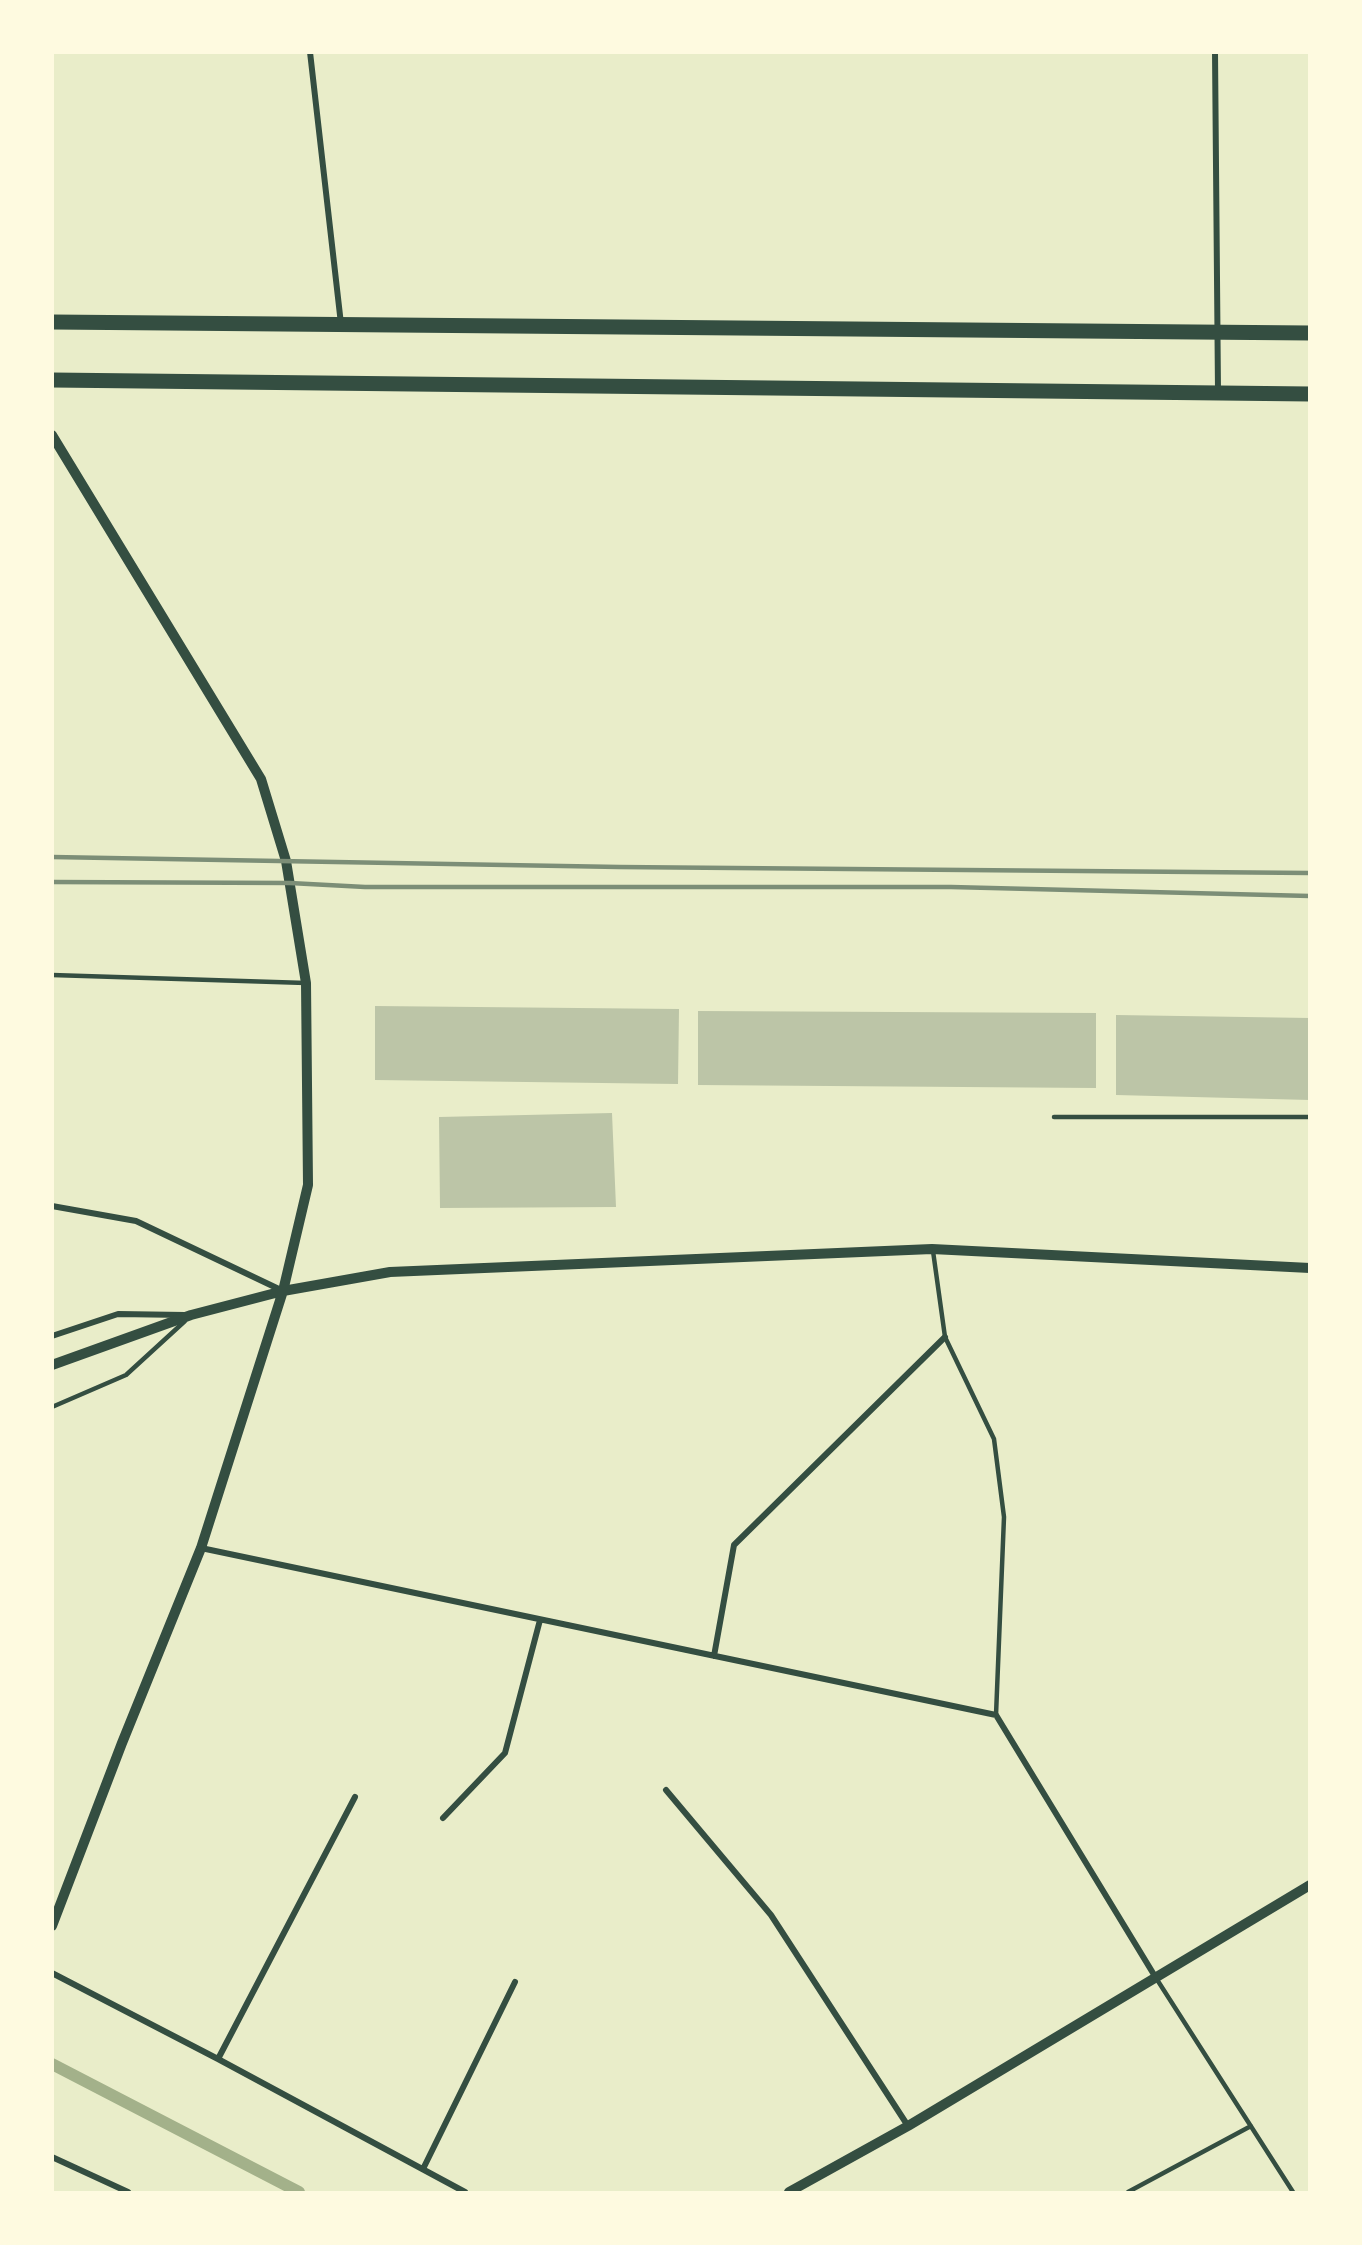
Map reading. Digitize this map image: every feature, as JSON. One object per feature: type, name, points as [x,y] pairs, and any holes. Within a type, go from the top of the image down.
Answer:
[{"type":"main road","points":[[52,322],[1310,333]]},
{"type":"main road","points":[[52,380],[1310,394]]},
{"type":"street","points":[[310,52],[341,325]]},
{"type":"street","points":[[1215,52],[1218,392]]},
{"type":"street","points":[[52,435],[261,779],[286,861],[306,982],[308,1185],[283,1291],[201,1548],[122,1743],[52,1926]]},
{"type":"street","points":[[52,1206],[136,1221],[283,1291]]},
{"type":"street","points":[[52,1365],[191,1315],[283,1291],[390,1272],[932,1248],[1310,1268]]},
{"type":"street","points":[[52,1335],[118,1314],[191,1315]]},
{"type":"street","points":[[714,1656],[734,1545],[945,1337]]},
{"type":"street","points":[[201,1548],[996,1715],[1156,1978]]},
{"type":"street","points":[[443,1818],[505,1753],[540,1620]]},
{"type":"street","points":[[666,1790],[771,1915],[908,2126]]},
{"type":"street","points":[[218,2059],[355,1797]]},
{"type":"street","points":[[789,2193],[908,2126],[1310,1885]]},
{"type":"street","points":[[52,1973],[218,2059],[465,2193]]},
{"type":"street","points":[[423,2169],[515,1982]]},
{"type":"street","points":[[52,2157],[128,2193]]},
{"type":"lane","points":[[52,975],[306,982]]},
{"type":"lane","points":[[1054,1117],[1310,1117]]},
{"type":"lane","points":[[932,1248],[945,1337],[994,1439],[996,1450],[1004,1517],[996,1715]]},
{"type":"lane","points":[[52,1407],[126,1375],[191,1315]]},
{"type":"lane","points":[[1156,1978],[1293,2193]]},
{"type":"lane","points":[[1128,2193],[1251,2126]]},
{"type":"building","points":[[375,1006],[679,1009],[678,1084],[375,1080]]},
{"type":"building","points":[[698,1011],[1096,1013],[1096,1088],[698,1085]]},
{"type":"building","points":[[1116,1015],[1310,1018],[1310,1100],[1116,1095]]},
{"type":"building","points":[[612,1113],[616,1207],[440,1208],[439,1117]]},
{"type":"waterway","points":[[52,2064],[299,2192]]},
{"type":"railway","points":[[52,857],[619,867],[1310,873]]},
{"type":"railway","points":[[52,882],[290,883],[365,887],[951,887],[1310,896]]}]
